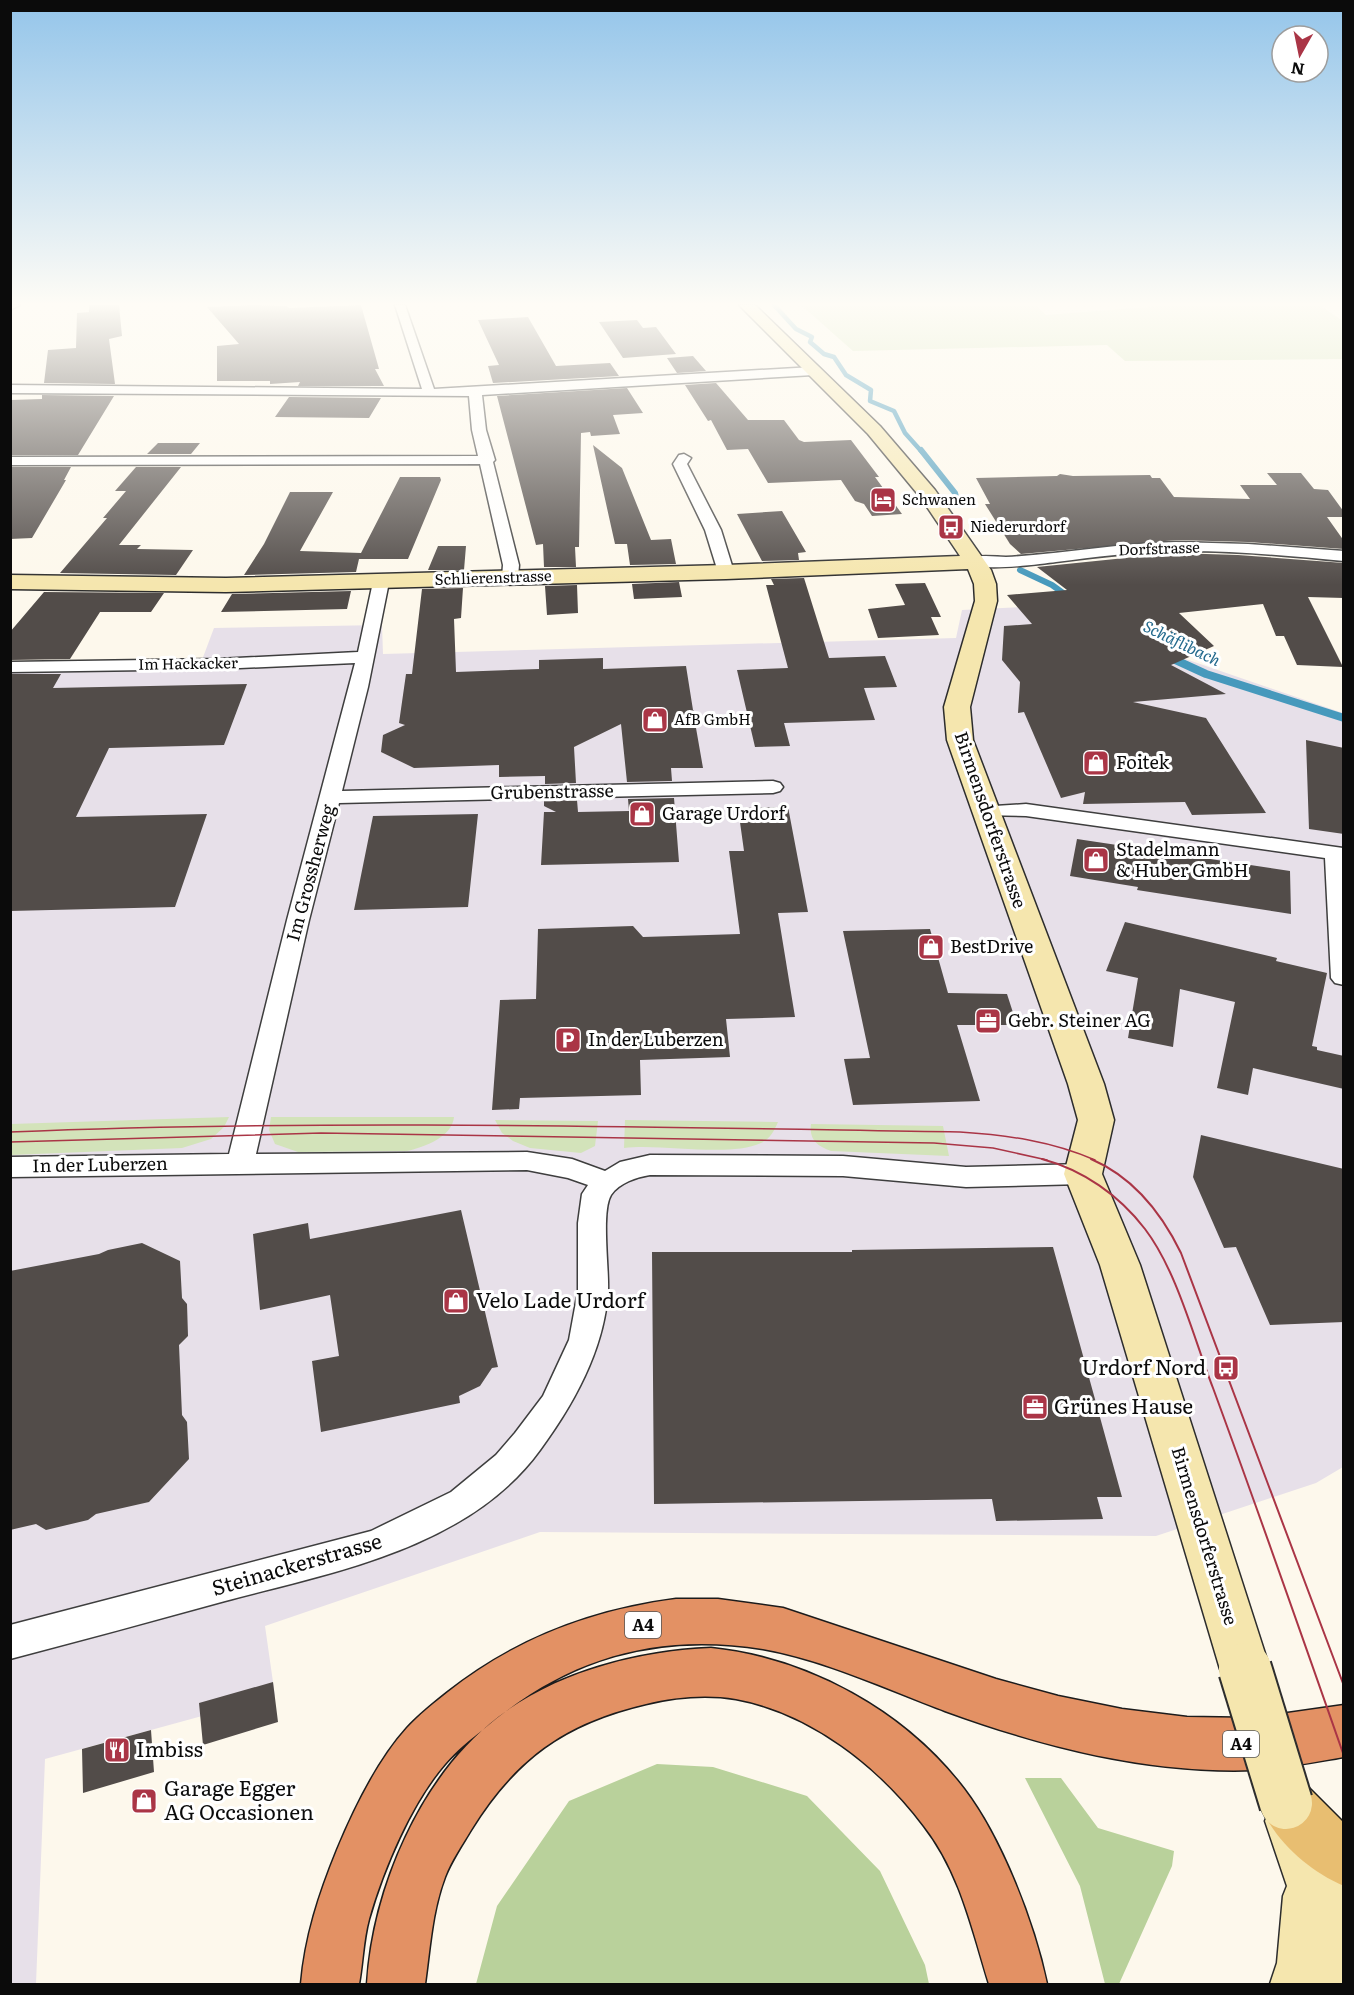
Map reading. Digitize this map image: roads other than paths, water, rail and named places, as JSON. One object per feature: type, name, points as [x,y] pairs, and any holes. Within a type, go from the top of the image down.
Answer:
[{"type":"highway","name":"A4","points":[[330,1984],[338,1926],[361,1858],[389,1800],[425,1747],[472,1704],[509,1677],[544,1656],[618,1629],[672,1621],[719,1621],[764,1627],[807,1637],[996,1704],[1064,1724],[1138,1738],[1207,1744],[1255,1744],[1344,1731]]},
{"type":"highway","points":[[396,1984],[413,1888],[440,1829],[471,1780],[524,1729],[574,1701],[636,1681],[685,1674],[734,1675],[785,1689],[833,1709],[876,1739],[919,1778],[945,1808],[972,1851],[989,1892],[1018,1984]]},
{"type":"main road","name":"Birmensdorferstrasse","points":[[841,398],[874,430],[917,480],[974,562],[985,584],[986,601],[957,707],[960,741],[1091,1104],[1096,1120],[1083,1174],[1123,1274],[1286,1803],[1328,1870],[1344,1969]]},
{"type":"main road","name":"Schlierenstrasse","points":[[10,582],[226,585],[381,582],[974,562]]},
{"type":"main road","name":"Birmensdorferstrasse","points":[[1300,1984],[1328,1870]]},
{"type":"street","points":[[476,398],[480,430],[511,565],[510,577]]},
{"type":"street","points":[[684,458],[680,464],[713,530],[726,572]]},
{"type":"street","points":[[10,461],[488,460]]},
{"type":"street","name":"Dorfstrasse","points":[[974,562],[1016,561],[1150,547],[1252,549],[1344,556]]},
{"type":"street","name":"Im Grossherweg","points":[[240,1164],[298,920],[365,657],[381,582]]},
{"type":"street","name":"Im Hackacker","points":[[10,667],[218,664],[365,657]]},
{"type":"street","name":"Grubenstrasse","points":[[331,797],[773,787]]},
{"type":"street","points":[[986,811],[1026,810],[1335,853],[1343,978]]},
{"type":"street","name":"In der Luberzen","points":[[10,1167],[527,1161],[572,1169],[607,1182]]},
{"type":"street","points":[[607,1182],[630,1169],[650,1165],[843,1166],[966,1177],[1083,1174]]},
{"type":"street","name":"Steinackerstrasse","points":[[10,1642],[378,1545],[463,1502],[508,1465],[556,1403],[584,1340],[593,1291],[592,1223],[596,1194],[607,1182]]},
{"type":"waterway","name":"Schäflibach","points":[[870,398],[870,401],[894,411],[905,433],[922,452]]},
{"type":"waterway","name":"Schäflibach","points":[[921,450],[955,493],[958,505]]},
{"type":"waterway","name":"Schäflibach","points":[[1020,570],[1052,585],[1070,598]]},
{"type":"waterway","name":"Schäflibach","points":[[1169,657],[1206,674],[1344,718]]},
{"type":"tram line","points":[[10,1132],[366,1125],[604,1126],[960,1132],[1029,1140],[1062,1148],[1095,1160]]},
{"type":"tram line","points":[[10,1142],[321,1133],[934,1143],[993,1148],[1047,1160]]},
{"type":"tram line","points":[[1042,1159],[1086,1177],[1124,1205],[1145,1229],[1166,1265],[1184,1306],[1344,1756]]},
{"type":"tram line","points":[[1091,1159],[1120,1176],[1145,1198],[1165,1224],[1181,1253],[1344,1686]]},
{"type":"place","name":"Schwanen","points":[[883,500]]},
{"type":"place","name":"Niederurdorf","points":[[951,527]]},
{"type":"place","name":"AfB GmbH","points":[[655,720]]},
{"type":"place","name":"Foitek","points":[[1096,763]]},
{"type":"place","name":"Garage Urdorf","points":[[642,814]]},
{"type":"place","name":"Stadelmann & Huber GmbH","points":[[1096,860]]},
{"type":"place","name":"BestDrive","points":[[931,947]]},
{"type":"place","name":"Gebr. Steiner AG","points":[[988,1021]]},
{"type":"place","name":"In der Luberzen","points":[[568,1040]]},
{"type":"place","name":"Velo Lade Urdorf","points":[[456,1301]]},
{"type":"place","name":"Urdorf Nord","points":[[1226,1368]]},
{"type":"place","name":"Grünes Hause","points":[[1035,1407]]},
{"type":"place","name":"Imbiss","points":[[117,1750]]},
{"type":"place","name":"Garage Egger AG Occasionen","points":[[144,1801]]}]
